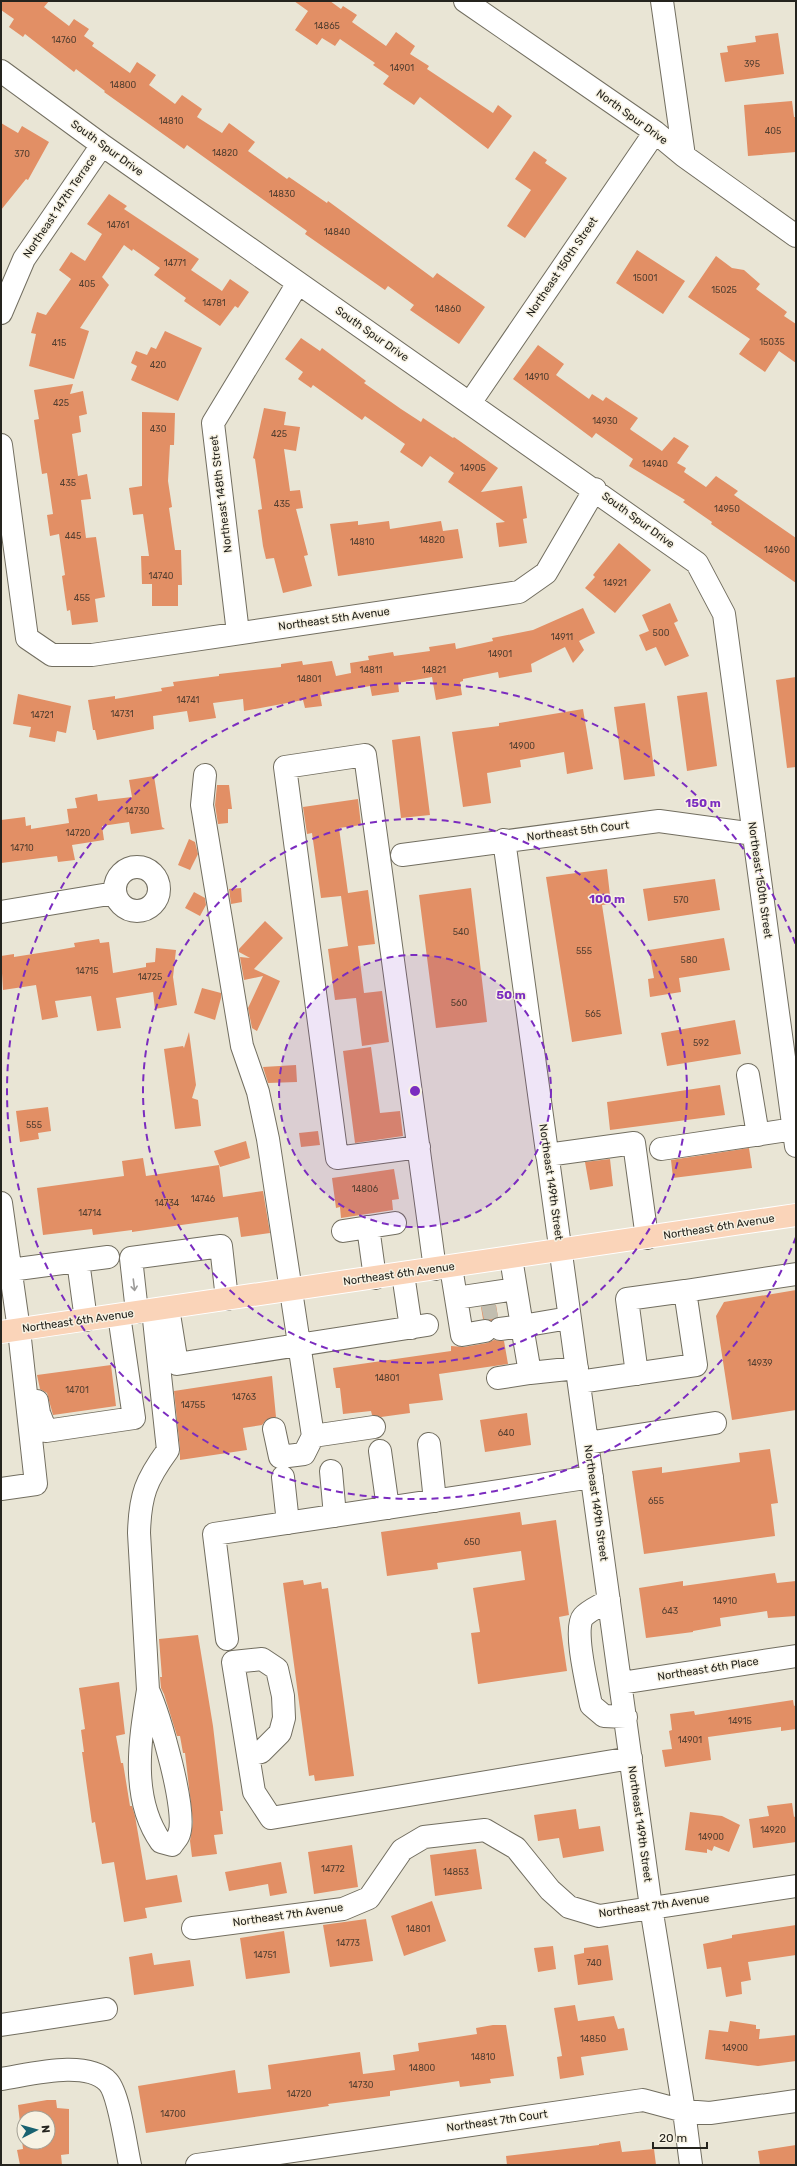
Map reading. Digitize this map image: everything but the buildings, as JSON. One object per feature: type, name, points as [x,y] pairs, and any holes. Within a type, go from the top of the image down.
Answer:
[{"type":"main road","name":"Northeast 6th Avenue","points":[[14,1330],[796,1215]]},
{"type":"street","name":"North Spur Drive","points":[[465,1],[655,132],[684,156],[796,236]]},
{"type":"street","points":[[662,1],[684,156]]},
{"type":"street","name":"South Spur Drive","points":[[1,71],[102,145],[697,563],[724,614]]},
{"type":"street","name":"Northeast 150th Street","points":[[470,403],[655,132]]},
{"type":"street","name":"Northeast 147th Terrace","points":[[1,313],[24,259],[102,145]]},
{"type":"street","name":"Northeast 148th Street","points":[[238,633],[213,423],[298,283]]},
{"type":"street","name":"Northeast 5th Avenue","points":[[1,445],[27,638],[52,655],[84,655],[519,592],[546,573],[595,490]]},
{"type":"street","name":"Northeast 150th Street","points":[[724,614],[795,1140]]},
{"type":"street","points":[[419,1147],[337,1158],[285,767],[365,755],[419,1147],[443,1268],[457,1306],[462,1335],[569,1318]]},
{"type":"street","points":[[204,775],[202,805],[234,1004],[242,1046],[258,1092],[268,1139],[313,1436],[304,1454],[280,1457],[274,1429]]},
{"type":"street","name":"Northeast 5th Court","points":[[402,855],[504,840],[659,821],[754,834]]},
{"type":"street","name":"Northeast 149th Street","points":[[504,840],[651,1907],[684,2111],[691,2165]]},
{"type":"street","points":[[1,912],[115,893]]},
{"type":"street","points":[[748,1075],[758,1135]]},
{"type":"street","points":[[661,1149],[758,1135],[795,1140]]},
{"type":"street","points":[[547,1155],[634,1143],[647,1238]]},
{"type":"street","points":[[1,1203],[10,1270],[14,1330],[36,1484],[1,1489]]},
{"type":"street","points":[[343,1231],[395,1223]]},
{"type":"street","points":[[368,1227],[375,1278]]},
{"type":"street","points":[[148,1690],[156,1708],[169,1751],[180,1814],[180,1834],[172,1845],[161,1842],[153,1830],[146,1812],[140,1771],[140,1738],[148,1690],[140,1511],[143,1494],[151,1474],[168,1450],[156,1350],[144,1311],[131,1258],[221,1246],[228,1299]]},
{"type":"street","points":[[10,1270],[108,1257]]},
{"type":"street","points":[[511,1258],[530,1373]]},
{"type":"street","points":[[78,1261],[86,1320]]},
{"type":"street","points":[[144,1311],[177,1364],[419,1327],[403,1274]]},
{"type":"street","points":[[637,1374],[627,1299],[796,1274]]},
{"type":"street","points":[[498,1378],[530,1373],[578,1375],[637,1374],[696,1365],[685,1291]]},
{"type":"street","points":[[457,1306],[518,1296]]},
{"type":"street","points":[[457,1306],[489,1308],[518,1296]]},
{"type":"street","points":[[14,1330],[39,1413],[46,1431],[134,1418],[144,1311]]},
{"type":"street","points":[[588,1443],[716,1423]]},
{"type":"street","points":[[313,1436],[374,1427]]},
{"type":"street","points":[[429,1444],[435,1501]]},
{"type":"street","points":[[380,1451],[388,1508]]},
{"type":"street","points":[[331,1471],[336,1516]]},
{"type":"street","points":[[227,1639],[214,1534],[592,1477]]},
{"type":"street","points":[[283,1478],[288,1523]]},
{"type":"street","points":[[609,1600],[583,1617],[579,1627],[584,1662],[591,1705],[604,1716],[626,1717]]},
{"type":"street","name":"Northeast 6th Place","points":[[621,1682],[796,1656]]},
{"type":"street","points":[[248,1755],[254,1792],[271,1818],[631,1758]]},
{"type":"street","name":"Northeast 7th Avenue","points":[[193,1928],[344,1909],[369,1898],[402,1850],[424,1837],[485,1830],[516,1848],[550,1890],[569,1907],[599,1916],[796,1886]]},
{"type":"street","points":[[1,2025],[106,2009]]},
{"type":"street","points":[[1,2079],[76,2069],[95,2074],[108,2083],[117,2102],[130,2165]]},
{"type":"street","name":"Northeast 7th Court","points":[[197,2165],[643,2100],[684,2111],[710,2113],[796,2101]]},
{"type":"tunnel","points":[[482,1310],[496,1307]]}]
